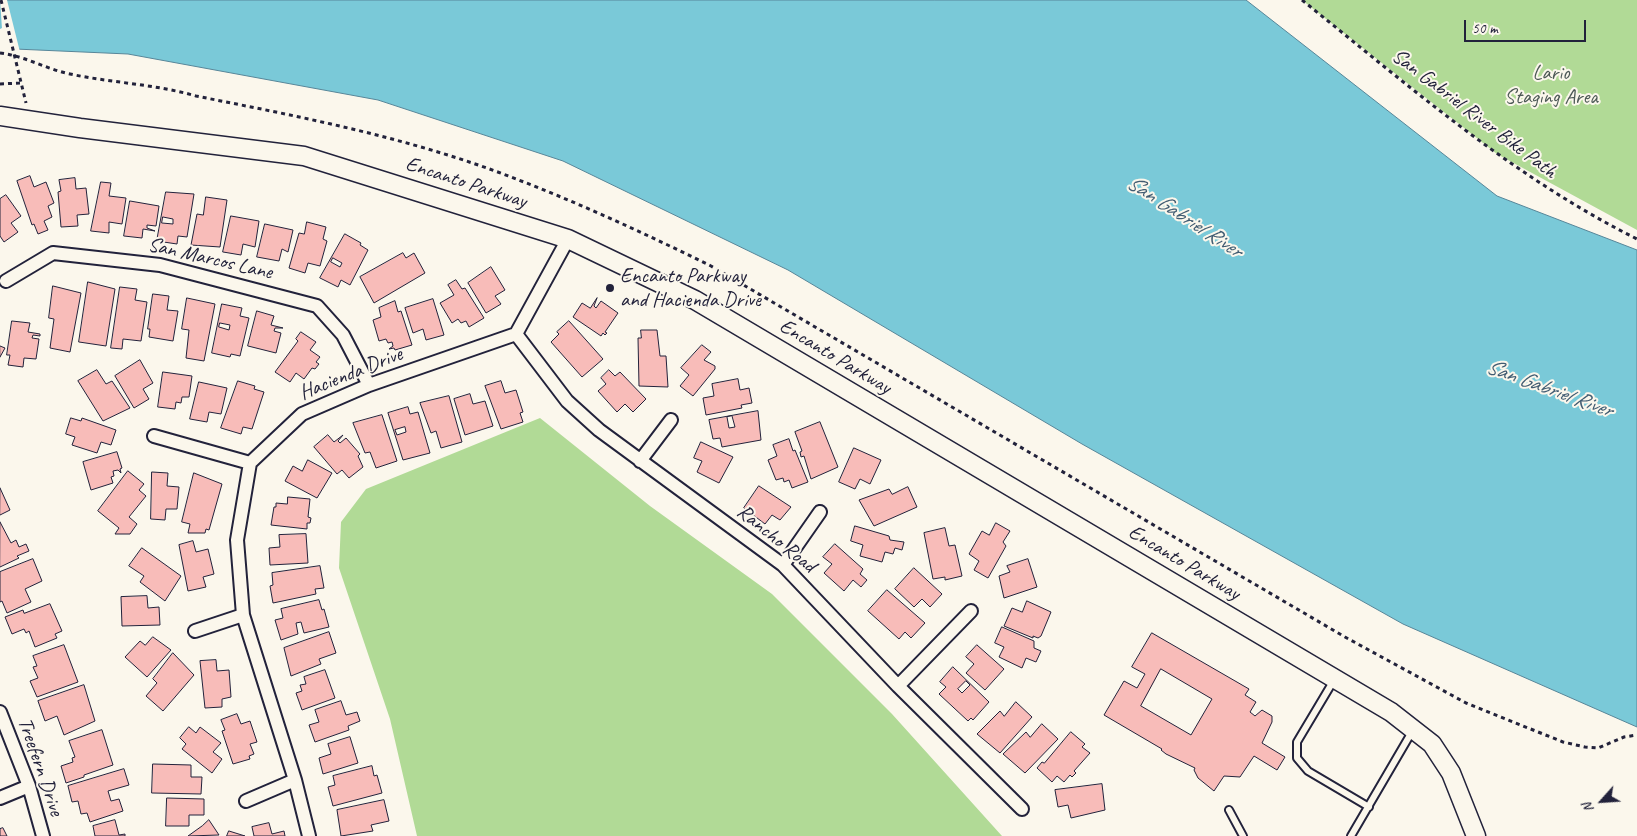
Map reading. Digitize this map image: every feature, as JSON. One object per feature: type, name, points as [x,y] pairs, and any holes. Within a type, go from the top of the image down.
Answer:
[{"type":"street","name":"Encanto Parkway","points":[[0,116],[304,156],[568,239],[695,300],[1391,712],[1432,744],[1451,774],[1476,836]]},
{"type":"street","points":[[516,334],[568,239]]},
{"type":"street","name":"San Marcos Lane","points":[[6,281],[53,253],[160,265],[317,306],[343,335],[369,384]]},
{"type":"street","name":"Hacienda Drive","points":[[250,463],[302,414],[369,384],[516,334]]},
{"type":"street","name":"Rancho Road","points":[[516,334],[566,401],[640,462],[783,565],[898,686],[1022,809]]},
{"type":"street","points":[[640,462],[672,420]]},
{"type":"street","points":[[154,436],[250,463],[237,540],[243,615],[295,780],[309,836]]},
{"type":"street","points":[[783,565],[820,512]]},
{"type":"street","points":[[898,686],[971,611]]},
{"type":"street","points":[[195,632],[243,615]]},
{"type":"street","name":"Treefern Drive","points":[[0,712],[29,786],[43,836]]},
{"type":"street","points":[[246,801],[295,780]]},
{"type":"street","points":[[0,798],[29,786]]},
{"type":"lane","points":[[1335,679],[1297,742],[1297,758],[1308,771],[1369,807]]},
{"type":"lane","points":[[1351,836],[1414,729]]},
{"type":"lane","points":[[1229,810],[1243,836]]},
{"type":"path","points":[[0,84],[21,83],[1,0]]},
{"type":"path","name":"San Gabriel River Bike Path","points":[[1302,0],[1487,148],[1588,214],[1637,239]]},
{"type":"green space","name":"Lario Staging Area","points":[[1302,0],[1637,0],[1637,230],[1497,154]]},
{"type":"green space","points":[[540,418],[650,506],[772,594],[892,714],[1002,836],[417,836],[390,719],[339,568],[341,522],[366,489]]},
{"type":"water","name":"San Gabriel River","points":[[0,0],[1246,0],[1497,196],[1637,250],[1637,727],[1403,624],[1082,444],[788,270],[563,161],[378,100],[128,54],[15,49],[0,46]]},
{"type":"pier","points":[[0,0],[7,0],[20,52],[0,49],[0,29],[2,28]]},
{"type":"building","points":[[30,176],[34,187],[46,182],[54,203],[48,206],[52,217],[44,221],[48,230],[38,234],[34,224],[32,225],[17,181]]},
{"type":"building","points":[[75,178],[76,189],[86,188],[89,214],[77,215],[78,226],[61,227],[58,192],[61,191],[59,180]]},
{"type":"building","points":[[101,182],[111,183],[109,196],[126,198],[122,224],[109,222],[109,233],[91,231]]},
{"type":"building","points":[[166,192],[194,194],[187,237],[178,236],[177,244],[157,241]],"holes":[[[163,217],[173,219],[173,224],[162,223]]]},
{"type":"building","points":[[6,195],[21,216],[11,223],[18,232],[4,242],[0,236],[0,199]]},
{"type":"building","points":[[206,197],[227,200],[220,247],[191,245],[197,214],[203,215]]},
{"type":"building","points":[[130,201],[159,206],[156,226],[147,225],[147,228],[155,231],[143,229],[142,238],[124,236]]},
{"type":"building","points":[[231,216],[259,221],[255,247],[243,244],[241,255],[223,252]]},
{"type":"building","points":[[307,222],[326,227],[323,239],[327,241],[320,266],[308,263],[305,273],[289,268],[299,233],[304,234]]},
{"type":"building","points":[[265,224],[293,230],[288,252],[282,249],[279,261],[257,257]]},
{"type":"building","points":[[345,234],[361,243],[360,245],[368,250],[350,285],[341,280],[338,287],[320,278]],"holes":[[[333,258],[342,263],[340,267],[331,262]]]},
{"type":"building","points":[[403,253],[406,258],[414,253],[425,273],[374,303],[360,277]]},
{"type":"building","points":[[491,267],[505,290],[495,296],[501,304],[486,313],[468,283]]},
{"type":"building","points":[[456,280],[462,289],[465,288],[484,318],[469,327],[466,321],[461,323],[458,319],[452,323],[440,303],[454,295],[448,285]]},
{"type":"building","points":[[88,282],[115,289],[106,346],[79,342]]},
{"type":"building","points":[[53,286],[81,293],[70,352],[50,348],[54,319],[49,318]]},
{"type":"building","points":[[120,287],[137,289],[135,300],[147,302],[141,341],[123,339],[122,349],[111,348]]},
{"type":"building","points":[[153,294],[169,296],[167,310],[178,311],[173,341],[149,337],[150,329],[148,329]]},
{"type":"building","points":[[187,298],[215,304],[204,361],[186,358],[189,330],[182,329]]},
{"type":"building","points":[[597,298],[594,306],[596,308],[601,301],[618,313],[605,332],[607,333],[605,335],[603,333],[601,336],[573,317],[582,303],[590,308]]},
{"type":"building","points":[[433,299],[444,335],[426,340],[423,329],[413,333],[405,308]]},
{"type":"building","points":[[395,301],[398,312],[401,311],[412,345],[395,350],[394,348],[389,349],[393,346],[392,342],[388,343],[386,339],[379,341],[373,320],[381,317],[379,308]]},
{"type":"building","points":[[222,304],[242,308],[240,316],[249,318],[240,356],[231,354],[230,357],[212,353]],"holes":[[[220,323],[230,325],[229,330],[219,327]]]},
{"type":"building","points":[[257,311],[274,316],[271,325],[283,328],[275,328],[274,331],[281,333],[276,353],[248,346]]},
{"type":"building","points":[[12,321],[30,323],[28,332],[40,334],[40,336],[33,335],[32,338],[39,339],[36,359],[24,358],[23,367],[8,365],[10,355],[7,355]]},
{"type":"building","points":[[569,321],[603,359],[582,377],[551,342],[559,334],[557,332]]},
{"type":"building","points":[[641,330],[657,330],[660,356],[666,356],[668,387],[639,386],[638,338],[641,338]]},
{"type":"building","points":[[301,332],[316,342],[310,350],[320,357],[316,362],[319,364],[315,369],[312,368],[304,379],[296,373],[290,382],[275,372],[298,341],[296,339]]},
{"type":"building","points":[[702,345],[711,352],[704,360],[715,366],[715,369],[693,396],[680,386],[689,375],[681,368]]},
{"type":"building","points":[[0,346],[5,348],[0,357]]},
{"type":"building","points":[[140,360],[153,383],[143,389],[149,399],[134,408],[115,376]]},
{"type":"building","points":[[97,370],[106,384],[112,381],[130,408],[103,421],[78,381]]},
{"type":"building","points":[[609,370],[615,376],[620,372],[646,399],[633,412],[625,404],[617,412],[598,391],[606,384],[601,378]]},
{"type":"building","points":[[163,372],[192,376],[189,397],[182,397],[181,403],[176,402],[175,409],[158,407]]},
{"type":"building","points":[[738,379],[740,390],[749,388],[752,403],[741,405],[742,408],[706,415],[703,398],[714,396],[712,384]]},
{"type":"building","points":[[238,381],[255,386],[254,389],[264,392],[252,429],[243,427],[241,434],[221,428]]},
{"type":"building","points":[[501,381],[505,393],[516,390],[523,412],[520,413],[523,422],[501,429],[485,386]]},
{"type":"building","points":[[199,382],[227,388],[221,414],[209,412],[207,422],[190,419]]},
{"type":"building","points":[[470,394],[473,404],[485,401],[493,426],[465,435],[454,399]]},
{"type":"building","points":[[449,396],[462,442],[441,448],[436,431],[431,433],[420,403]]},
{"type":"building","points":[[408,407],[410,414],[418,412],[430,453],[403,460],[388,413]],"holes":[[[405,427],[406,432],[397,435],[395,430]]]},
{"type":"building","points":[[758,411],[761,440],[722,447],[720,438],[713,439],[709,420]],"holes":[[[732,416],[735,427],[729,428],[727,417]]]},
{"type":"building","points":[[382,415],[397,461],[376,468],[370,452],[365,453],[353,423]]},
{"type":"building","points":[[71,418],[81,421],[82,418],[116,430],[111,445],[101,442],[97,453],[72,445],[75,437],[66,434]]},
{"type":"building","points":[[820,422],[838,467],[811,479],[804,456],[801,457],[800,452],[802,451],[795,432]]},
{"type":"building","points":[[328,435],[334,442],[343,435],[338,441],[340,443],[346,438],[360,454],[358,456],[363,467],[349,478],[342,470],[337,474],[314,447]]},
{"type":"building","points":[[789,439],[808,482],[792,488],[789,480],[784,482],[783,478],[776,480],[768,460],[777,456],[773,445]]},
{"type":"building","points":[[701,442],[733,457],[719,483],[697,472],[702,461],[694,458]]},
{"type":"building","points":[[854,448],[881,460],[870,484],[860,479],[855,489],[839,482]]},
{"type":"building","points":[[117,452],[122,468],[120,469],[121,473],[118,470],[113,471],[114,476],[111,477],[113,483],[91,490],[83,462]]},
{"type":"building","points":[[308,460],[332,473],[317,498],[285,481],[293,466],[302,471]]},
{"type":"building","points":[[128,471],[144,484],[139,490],[146,496],[129,517],[137,524],[130,534],[115,534],[119,528],[98,511]]},
{"type":"building","points":[[152,472],[168,473],[167,486],[179,487],[177,509],[166,509],[165,520],[151,519]]},
{"type":"building","points":[[194,473],[222,484],[209,530],[206,529],[205,533],[188,533],[190,524],[182,522]]},
{"type":"building","points":[[759,486],[791,507],[780,520],[772,515],[765,524],[744,508]]},
{"type":"building","points":[[908,487],[917,507],[874,526],[859,500],[889,489],[892,494]]},
{"type":"building","points":[[0,488],[10,510],[0,515]]},
{"type":"building","points":[[288,497],[310,499],[308,517],[311,518],[310,523],[307,523],[307,529],[271,525],[276,503],[287,504]]},
{"type":"building","points":[[0,522],[11,543],[16,540],[19,547],[26,544],[29,551],[0,567]]},
{"type":"building","points":[[996,523],[1010,531],[1003,542],[1006,546],[988,578],[974,570],[979,561],[969,554],[982,531],[989,535]]},
{"type":"building","points":[[855,526],[889,536],[890,540],[904,542],[902,550],[895,548],[893,554],[885,552],[882,562],[860,556],[863,545],[851,541]]},
{"type":"building","points":[[945,528],[949,546],[955,545],[962,576],[945,580],[945,577],[933,579],[924,533]]},
{"type":"building","points":[[306,534],[308,563],[270,565],[269,548],[280,547],[279,535]]},
{"type":"building","points":[[193,541],[196,552],[208,549],[214,574],[203,577],[206,587],[188,591],[179,545]]},
{"type":"building","points":[[835,544],[863,569],[860,574],[867,580],[861,587],[853,580],[844,591],[824,573],[832,564],[823,557]]},
{"type":"building","points":[[142,548],[181,576],[165,601],[140,582],[144,576],[129,566]]},
{"type":"building","points":[[33,559],[42,581],[25,589],[31,602],[7,613],[2,601],[0,602],[0,572]]},
{"type":"building","points":[[1028,559],[1037,587],[1004,598],[999,576],[1010,572],[1007,566]]},
{"type":"building","points":[[320,566],[324,588],[315,589],[316,594],[273,603],[270,586],[273,585],[272,573]]},
{"type":"building","points":[[914,568],[942,594],[930,607],[922,599],[914,607],[895,589]]},
{"type":"building","points":[[887,590],[925,623],[911,638],[905,632],[899,639],[868,611]]},
{"type":"building","points":[[147,596],[148,608],[159,607],[160,625],[122,626],[121,597]]},
{"type":"building","points":[[319,600],[322,610],[324,609],[329,627],[304,633],[301,622],[296,623],[298,634],[281,640],[275,620],[283,618],[281,609]]},
{"type":"building","points":[[1027,601],[1051,612],[1041,636],[1038,638],[1033,636],[1033,638],[1004,626],[1012,608],[1022,612]]},
{"type":"building","points":[[50,604],[62,631],[55,634],[57,638],[35,647],[29,631],[26,633],[24,629],[12,634],[5,617],[23,610],[24,613]]},
{"type":"building","points":[[1002,627],[1034,641],[1034,648],[1041,651],[1036,662],[1026,658],[1022,668],[999,657],[1004,647],[995,643]]},
{"type":"building","points":[[329,632],[336,653],[319,659],[321,664],[291,676],[284,648]]},
{"type":"building","points":[[1152,633],[1249,689],[1245,695],[1256,702],[1250,712],[1255,716],[1262,710],[1272,716],[1272,722],[1262,743],[1285,757],[1277,770],[1254,756],[1240,777],[1224,776],[1214,791],[1198,778],[1194,770],[1195,768],[1166,754],[1162,749],[1104,715],[1124,681],[1137,688],[1145,674],[1132,667]],"holes":[[[1161,669],[1212,699],[1191,735],[1141,706]]]},
{"type":"building","points":[[153,637],[171,650],[147,677],[125,657],[140,641],[145,645]]},
{"type":"building","points":[[64,645],[78,682],[37,697],[30,681],[38,678],[33,667],[37,666],[33,656]]},
{"type":"building","points":[[977,645],[1004,669],[985,690],[966,673],[974,664],[966,657]]},
{"type":"building","points":[[173,653],[194,675],[163,711],[146,696],[157,683],[153,679]]},
{"type":"building","points":[[216,660],[217,671],[229,670],[231,697],[222,699],[222,707],[205,708],[200,661]]},
{"type":"building","points":[[953,667],[989,702],[973,720],[971,718],[968,721],[939,694],[946,687],[940,682]],"holes":[[[966,681],[970,685],[962,693],[958,689]]]},
{"type":"building","points":[[325,670],[335,698],[302,710],[296,693],[302,691],[300,685],[306,684],[304,677]]},
{"type":"building","points":[[84,685],[95,721],[64,735],[57,716],[45,721],[38,701]]},
{"type":"building","points":[[341,701],[346,715],[357,712],[360,721],[348,726],[349,730],[315,742],[309,725],[319,722],[315,710]]},
{"type":"building","points":[[1016,702],[1032,717],[1000,753],[977,734],[1000,711],[1004,716]]},
{"type":"building","points":[[237,714],[241,724],[250,721],[257,742],[250,744],[254,754],[249,756],[250,759],[233,764],[222,731],[225,730],[221,720]]},
{"type":"building","points":[[1042,724],[1058,739],[1025,773],[1003,754],[1026,732],[1030,737]]},
{"type":"building","points":[[189,727],[196,733],[200,727],[221,743],[213,752],[222,759],[212,773],[182,749],[186,744],[180,738]]},
{"type":"building","points":[[102,730],[113,765],[66,783],[61,766],[73,762],[72,758],[75,757],[69,741]]},
{"type":"building","points":[[1071,732],[1085,744],[1082,747],[1090,753],[1074,771],[1076,773],[1072,777],[1070,775],[1064,782],[1057,776],[1052,782],[1037,768],[1042,762],[1044,763]]},
{"type":"building","points":[[350,737],[358,763],[323,774],[319,758],[331,754],[328,744]]},
{"type":"building","points":[[153,764],[191,765],[191,777],[202,777],[201,794],[152,793]]},
{"type":"building","points":[[372,766],[374,776],[377,775],[382,793],[333,806],[328,787],[335,785],[333,776]]},
{"type":"building","points":[[124,769],[129,785],[108,791],[111,801],[119,799],[123,811],[90,822],[87,813],[81,814],[78,801],[72,802],[68,786]]},
{"type":"building","points":[[1102,784],[1105,810],[1071,818],[1068,805],[1058,807],[1055,790]]},
{"type":"building","points":[[167,798],[204,799],[204,815],[189,815],[189,826],[166,826]]},
{"type":"building","points":[[384,800],[389,821],[371,825],[373,831],[341,836],[337,810]]},
{"type":"building","points":[[115,820],[119,835],[125,834],[125,836],[95,836],[93,826]]},
{"type":"building","points":[[209,820],[219,835],[188,836],[202,826]]},
{"type":"building","points":[[269,823],[272,834],[284,831],[285,836],[254,836],[252,827]]},
{"type":"building","points":[[3,828],[7,836],[0,836],[0,829]]},
{"type":"building","points":[[229,831],[245,836],[227,836]]},
{"type":"place","name":"Encanto Parkway and Hacienda Drive","points":[[610,288]]}]
